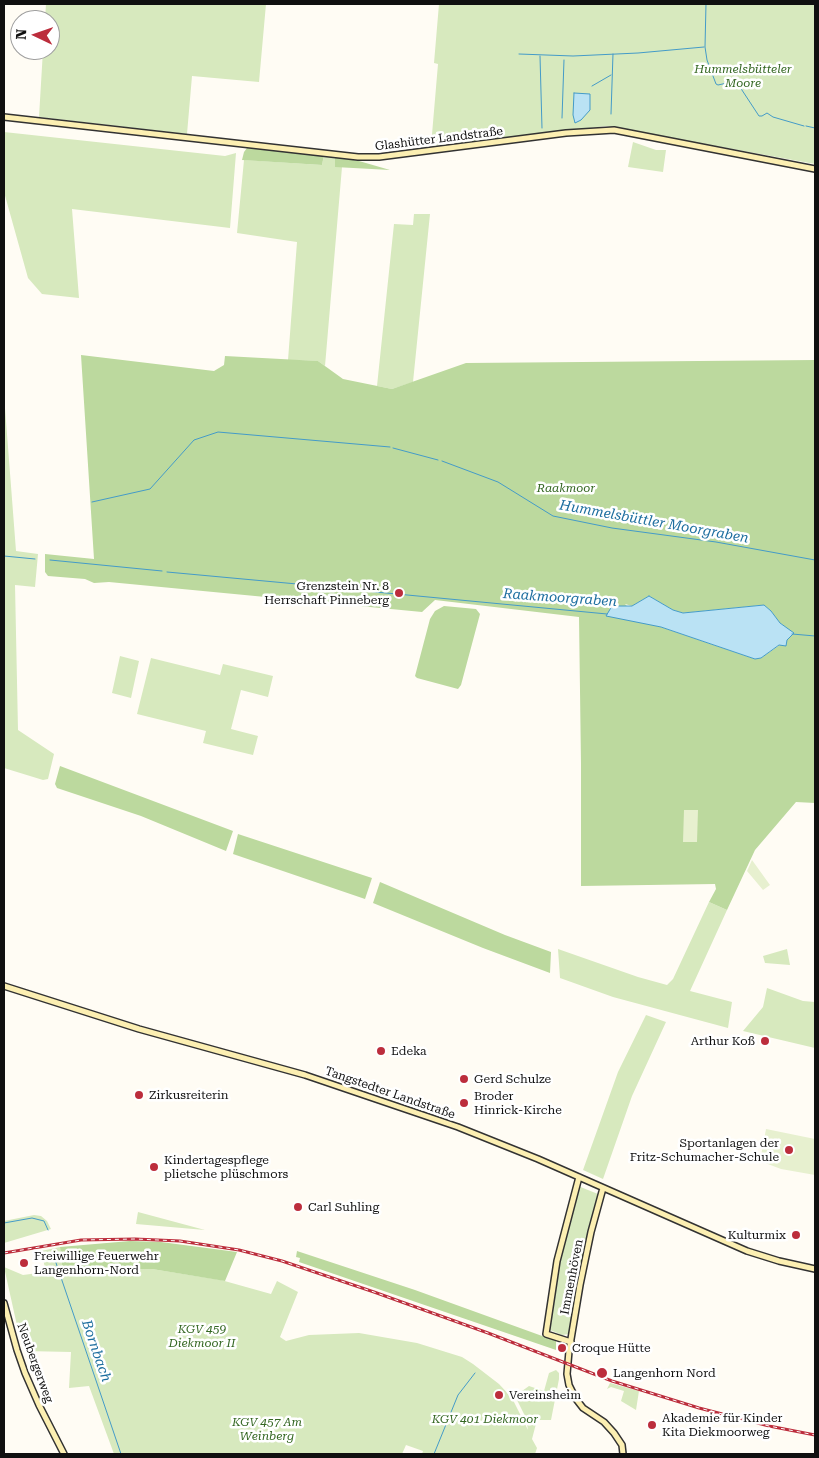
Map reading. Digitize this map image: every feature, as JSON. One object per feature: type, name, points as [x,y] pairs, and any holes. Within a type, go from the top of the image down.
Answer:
[{"type":"street","name":"Glashütter Landstraße","points":[[4,117],[358,157],[378,157],[566,133],[614,130],[815,169]]},
{"type":"street","name":"Tangstedter Landstraße","points":[[4,986],[138,1028],[305,1075],[481,1135],[747,1251],[815,1269]]},
{"type":"street","name":"Immenhöven","points":[[571,1342],[546,1334],[557,1261],[579,1177]]},
{"type":"street","name":"Immenhöven","points":[[603,1188],[591,1232],[567,1371],[569,1386],[576,1399],[583,1408],[604,1422],[614,1432],[622,1446],[623,1454]]},
{"type":"street","name":"Neubergerweg","points":[[4,1303],[16,1350],[25,1373],[38,1405],[64,1454]]},
{"type":"green space","points":[[46,4],[266,4],[259,82],[192,76],[187,134],[39,117],[42,60],[60,60],[60,10],[46,10]]},
{"type":"green space","name":"Hummelsbütteler Moore","points":[[439,4],[815,4],[815,164],[606,126],[431,146],[438,64],[434,63]]},
{"type":"green space","points":[[4,132],[225,156],[236,153],[230,228],[72,209],[79,298],[42,294],[28,278],[4,192]]},
{"type":"green space","points":[[633,142],[656,150],[666,150],[663,172],[628,167]]},
{"type":"green space","points":[[247,148],[324,155],[322,165],[242,160]]},
{"type":"green space","points":[[324,155],[335,157],[335,166],[342,167],[325,366],[318,361],[288,360],[297,242],[237,233],[244,160],[322,165]]},
{"type":"green space","points":[[335,157],[359,161],[390,170],[335,167]]},
{"type":"green space","points":[[414,214],[430,214],[413,382],[392,389],[377,386],[394,224],[413,225]]},
{"type":"green space","name":"Raakmoor","points":[[81,355],[214,371],[224,365],[225,356],[318,361],[343,379],[392,389],[466,363],[815,360],[815,803],[796,802],[755,850],[727,910],[709,902],[716,889],[715,884],[581,886],[579,617],[435,600],[422,612],[109,582],[94,583],[85,579],[48,576],[45,572],[45,554],[94,559]],"holes":[[[649,596],[673,610],[683,613],[764,605],[780,623],[793,633],[787,640],[761,658],[755,659],[642,622],[625,604],[632,606]]]},
{"type":"green space","points":[[4,395],[16,551],[38,554],[35,587],[15,585],[18,730],[54,754],[48,779],[43,780],[4,768]]},
{"type":"green space","points":[[444,606],[476,609],[480,614],[461,685],[458,689],[415,676],[430,619],[435,611]]},
{"type":"green space","points":[[120,656],[139,661],[131,698],[112,693]]},
{"type":"green space","points":[[151,658],[220,675],[223,664],[273,676],[268,697],[241,690],[231,729],[258,736],[253,755],[203,743],[206,731],[137,714]]},
{"type":"green space","points":[[60,766],[233,831],[226,851],[141,816],[57,788],[55,784]]},
{"type":"green space","points":[[684,810],[698,810],[697,842],[683,842]]},
{"type":"green space","points":[[238,834],[372,878],[365,899],[233,854]]},
{"type":"green space","points":[[752,860],[770,885],[763,890],[747,871]]},
{"type":"green space","points":[[380,882],[505,935],[551,952],[550,973],[373,903]]},
{"type":"green space","points":[[709,902],[727,910],[690,991],[732,1002],[728,1028],[613,997],[560,978],[558,949],[667,985],[673,979]]},
{"type":"green space","points":[[787,949],[790,965],[765,963],[763,956]]},
{"type":"green space","points":[[767,988],[803,1001],[815,1002],[815,1048],[743,1031],[763,1007]]},
{"type":"green space","points":[[646,1015],[666,1022],[632,1096],[603,1179],[583,1170],[618,1072]]},
{"type":"green space","name":"Sportanlagen der Fritz-Schumacher-Schule","points":[[766,1129],[815,1139],[815,1175],[781,1169],[760,1161]]},
{"type":"green space","points":[[578,1186],[598,1194],[586,1239],[569,1334],[562,1335],[550,1330],[561,1258]]},
{"type":"green space","points":[[138,1212],[205,1230],[136,1224]]},
{"type":"green space","points":[[34,1215],[41,1216],[47,1221],[51,1229],[4,1243],[4,1221]]},
{"type":"green space","points":[[130,1241],[161,1242],[237,1252],[225,1281],[152,1269],[95,1270],[63,1273],[60,1247]]},
{"type":"green space","points":[[60,1247],[63,1273],[95,1270],[152,1269],[221,1280],[271,1294],[277,1281],[298,1292],[280,1337],[286,1341],[309,1335],[359,1333],[417,1343],[462,1357],[499,1384],[512,1398],[528,1430],[526,1418],[515,1396],[529,1386],[544,1391],[549,1373],[556,1370],[559,1373],[559,1379],[551,1420],[537,1420],[532,1439],[537,1448],[535,1454],[422,1454],[423,1451],[406,1445],[402,1454],[114,1454],[89,1386],[69,1388],[71,1352],[25,1351],[16,1321],[4,1267],[23,1275],[46,1272],[41,1251]]},
{"type":"green space","points":[[297,1251],[415,1290],[556,1341],[556,1350],[299,1262],[300,1258],[296,1257]]},
{"type":"green space","points":[[610,1383],[639,1391],[636,1410],[621,1401],[624,1391],[611,1387],[607,1389]]},
{"type":"water","points":[[574,93],[590,94],[590,110],[581,120],[575,123],[573,115]]},
{"type":"water","points":[[649,596],[673,610],[683,613],[764,605],[780,623],[794,633],[787,640],[786,646],[779,645],[761,658],[755,659],[661,627],[606,616],[612,606],[632,606]]},
{"type":"waterway","points":[[706,4],[705,47],[707,60],[716,84],[736,81],[759,116],[767,113],[773,117],[804,126]]},
{"type":"waterway","points":[[519,54],[573,56],[704,47]]},
{"type":"waterway","points":[[611,114],[613,54]]},
{"type":"waterway","points":[[540,56],[542,128]]},
{"type":"waterway","points":[[562,118],[564,60]]},
{"type":"waterway","points":[[592,86],[611,75]]},
{"type":"waterway","points":[[806,126],[815,128]]},
{"type":"waterway","name":"Hummelsbüttler Moorgraben","points":[[92,502],[150,489],[194,440],[218,432],[390,447]]},
{"type":"waterway","name":"Hummelsbüttler Moorgraben","points":[[393,448],[438,460]]},
{"type":"waterway","name":"Hummelsbüttler Moorgraben","points":[[442,461],[498,482],[553,516],[612,528],[716,542],[815,560]]},
{"type":"waterway","name":"Raakmoorgraben","points":[[4,556],[35,559]]},
{"type":"waterway","name":"Raakmoorgraben","points":[[50,560],[162,571]]},
{"type":"waterway","name":"Raakmoorgraben","points":[[167,572],[297,584]]},
{"type":"waterway","name":"Raakmoorgraben","points":[[302,585],[607,614]]},
{"type":"waterway","name":"Raakmoorgraben","points":[[792,634],[815,636]]},
{"type":"waterway","name":"Bornbach","points":[[4,1223],[32,1218],[44,1221],[48,1230]]},
{"type":"waterway","name":"Bornbach","points":[[53,1254],[121,1454]]},
{"type":"waterway","points":[[434,1454],[458,1395],[475,1373]]},
{"type":"railway","points":[[4,1253],[81,1240],[135,1239],[180,1241],[239,1250],[282,1261],[374,1292],[488,1333],[612,1381],[699,1408],[769,1426],[815,1435]]},
{"type":"place","name":"Grenzstein Nr. 8 Herrschaft Pinneberg","points":[[399,593]]},
{"type":"place","name":"Arthur Koß","points":[[765,1041]]},
{"type":"place","name":"Edeka","points":[[381,1051]]},
{"type":"place","name":"Gerd Schulze","points":[[464,1079]]},
{"type":"place","name":"Zirkusreiterin","points":[[139,1095]]},
{"type":"place","name":"Broder Hinrick-Kirche","points":[[464,1103]]},
{"type":"place","name":"Sportanlagen der Fritz-Schumacher-Schule","points":[[789,1150]]},
{"type":"place","name":"Kindertagespflege plietsche plüschmors","points":[[154,1167]]},
{"type":"place","name":"Carl Suhling","points":[[298,1207]]},
{"type":"place","name":"Kulturmix","points":[[796,1235]]},
{"type":"place","name":"Freiwillige Feuerwehr Langenhorn-Nord","points":[[24,1263]]},
{"type":"place","name":"Croque Hütte","points":[[562,1348]]},
{"type":"place","name":"Langenhorn Nord","points":[[602,1373]]},
{"type":"place","name":"Vereinsheim","points":[[499,1395]]},
{"type":"place","name":"Akademie für Kinder Kita Diekmoorweg","points":[[652,1425]]},
{"type":"park label","name":"KGV 459 Diekmoor II","points":[[202,1336]]},
{"type":"park label","name":"KGV 401 Diekmoor","points":[[485,1419]]},
{"type":"park label","name":"KGV 457 Am Weinberg","points":[[267,1429]]}]
